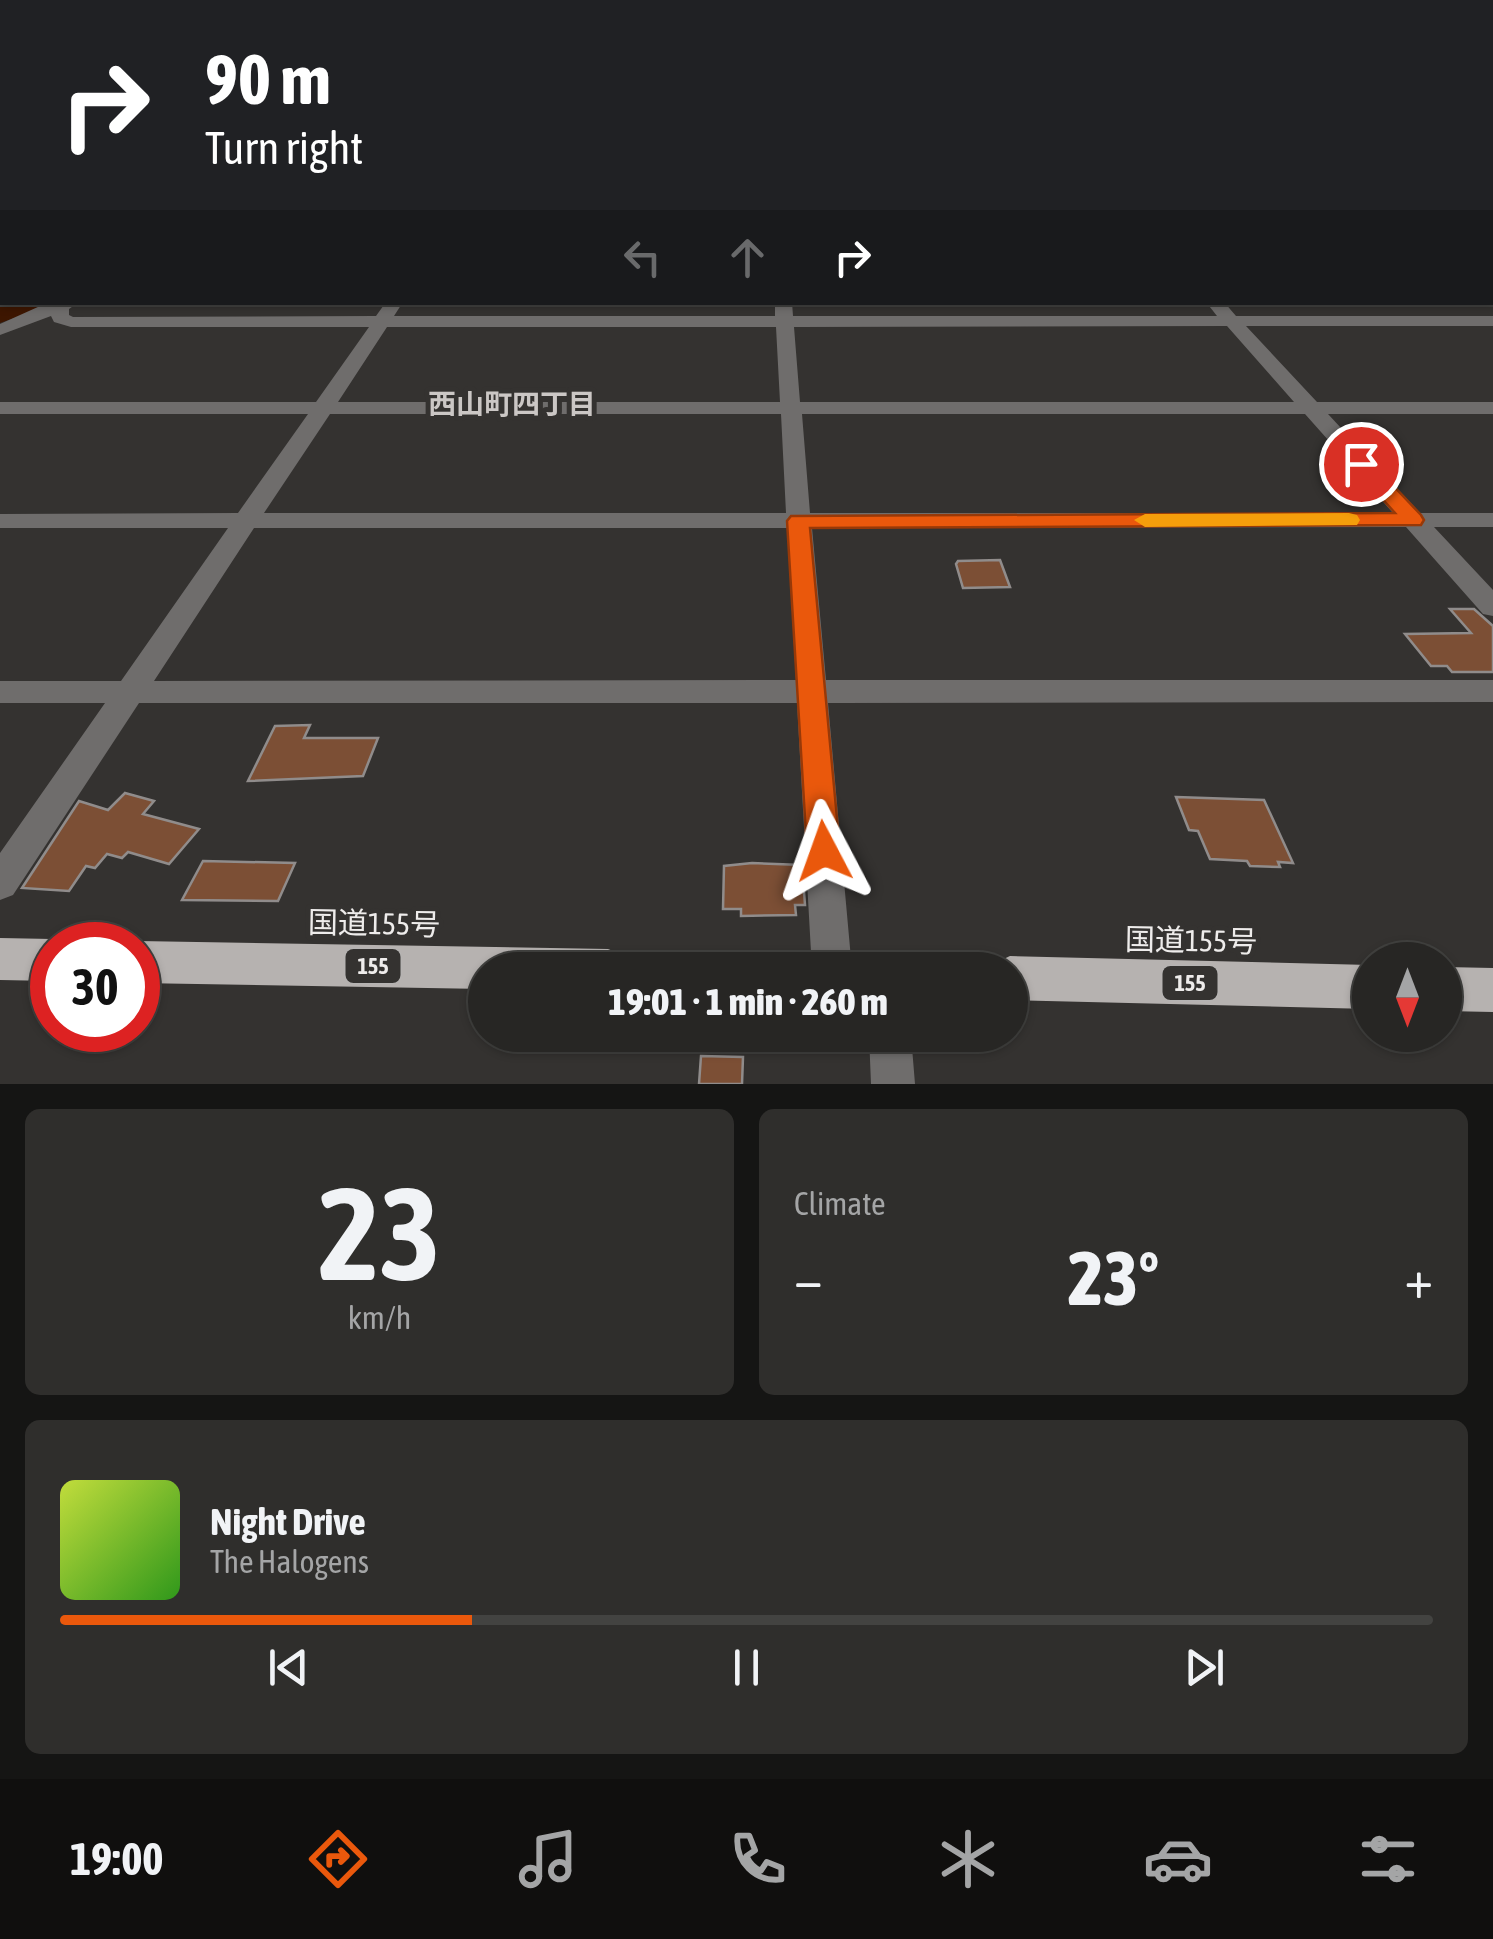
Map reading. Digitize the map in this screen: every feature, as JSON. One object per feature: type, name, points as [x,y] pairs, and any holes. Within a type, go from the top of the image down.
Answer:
[{"type":"highway","points":[[0,959],[30,960]]},
{"type":"highway","name":"国道155号","points":[[160,962],[468,968]]},
{"type":"highway","name":"国道155号","points":[[1028,978],[1352,987]]},
{"type":"highway","points":[[1462,989],[1493,990]]},
{"type":"street","points":[[0,330],[60,305]]},
{"type":"street","points":[[62,305],[60,318],[71,322],[389,311],[1493,321]]},
{"type":"street","points":[[1217,305],[1493,608]]},
{"type":"street","points":[[0,883],[389,311]]},
{"type":"street","points":[[784,312],[831,952]]},
{"type":"street","points":[[0,408],[1493,408]]},
{"type":"street","points":[[0,521],[1493,520]]},
{"type":"street","points":[[0,692],[1493,690]]},
{"type":"street","points":[[891,1052],[893,1084]]},
{"type":"building","points":[[1000,560],[1010,587],[963,588],[958,561]]},
{"type":"building","points":[[1450,609],[1474,609],[1493,626],[1493,672],[1452,672],[1447,666],[1431,666],[1405,634],[1471,633]]},
{"type":"building","points":[[310,725],[304,738],[378,738],[363,776],[248,781],[275,726]]},
{"type":"building","points":[[125,793],[154,801],[143,814],[199,829],[169,864],[128,852],[122,858],[107,854],[95,868],[86,866],[69,891],[22,888],[79,801],[108,810]]},
{"type":"building","points":[[1176,797],[1264,800],[1293,863],[1278,862],[1280,867],[1250,866],[1247,861],[1210,859],[1198,831],[1189,830]]},
{"type":"building","points":[[203,861],[295,863],[278,901],[182,900]]},
{"type":"building","points":[[802,865],[805,905],[795,905],[796,915],[741,916],[741,909],[723,909],[724,866]]},
{"type":"building","points":[[701,1056],[743,1057],[742,1084],[699,1084]]},
{"type":"waterway","points":[[0,313],[20,305]]},
{"type":"slow traffic","points":[[1145,520],[1349,520]]},
{"type":"district","name":"西山町四丁目","points":[[512,404]]},
{"type":"route","points":[[824,851],[798,521],[1413,520],[1361,464]]}]
